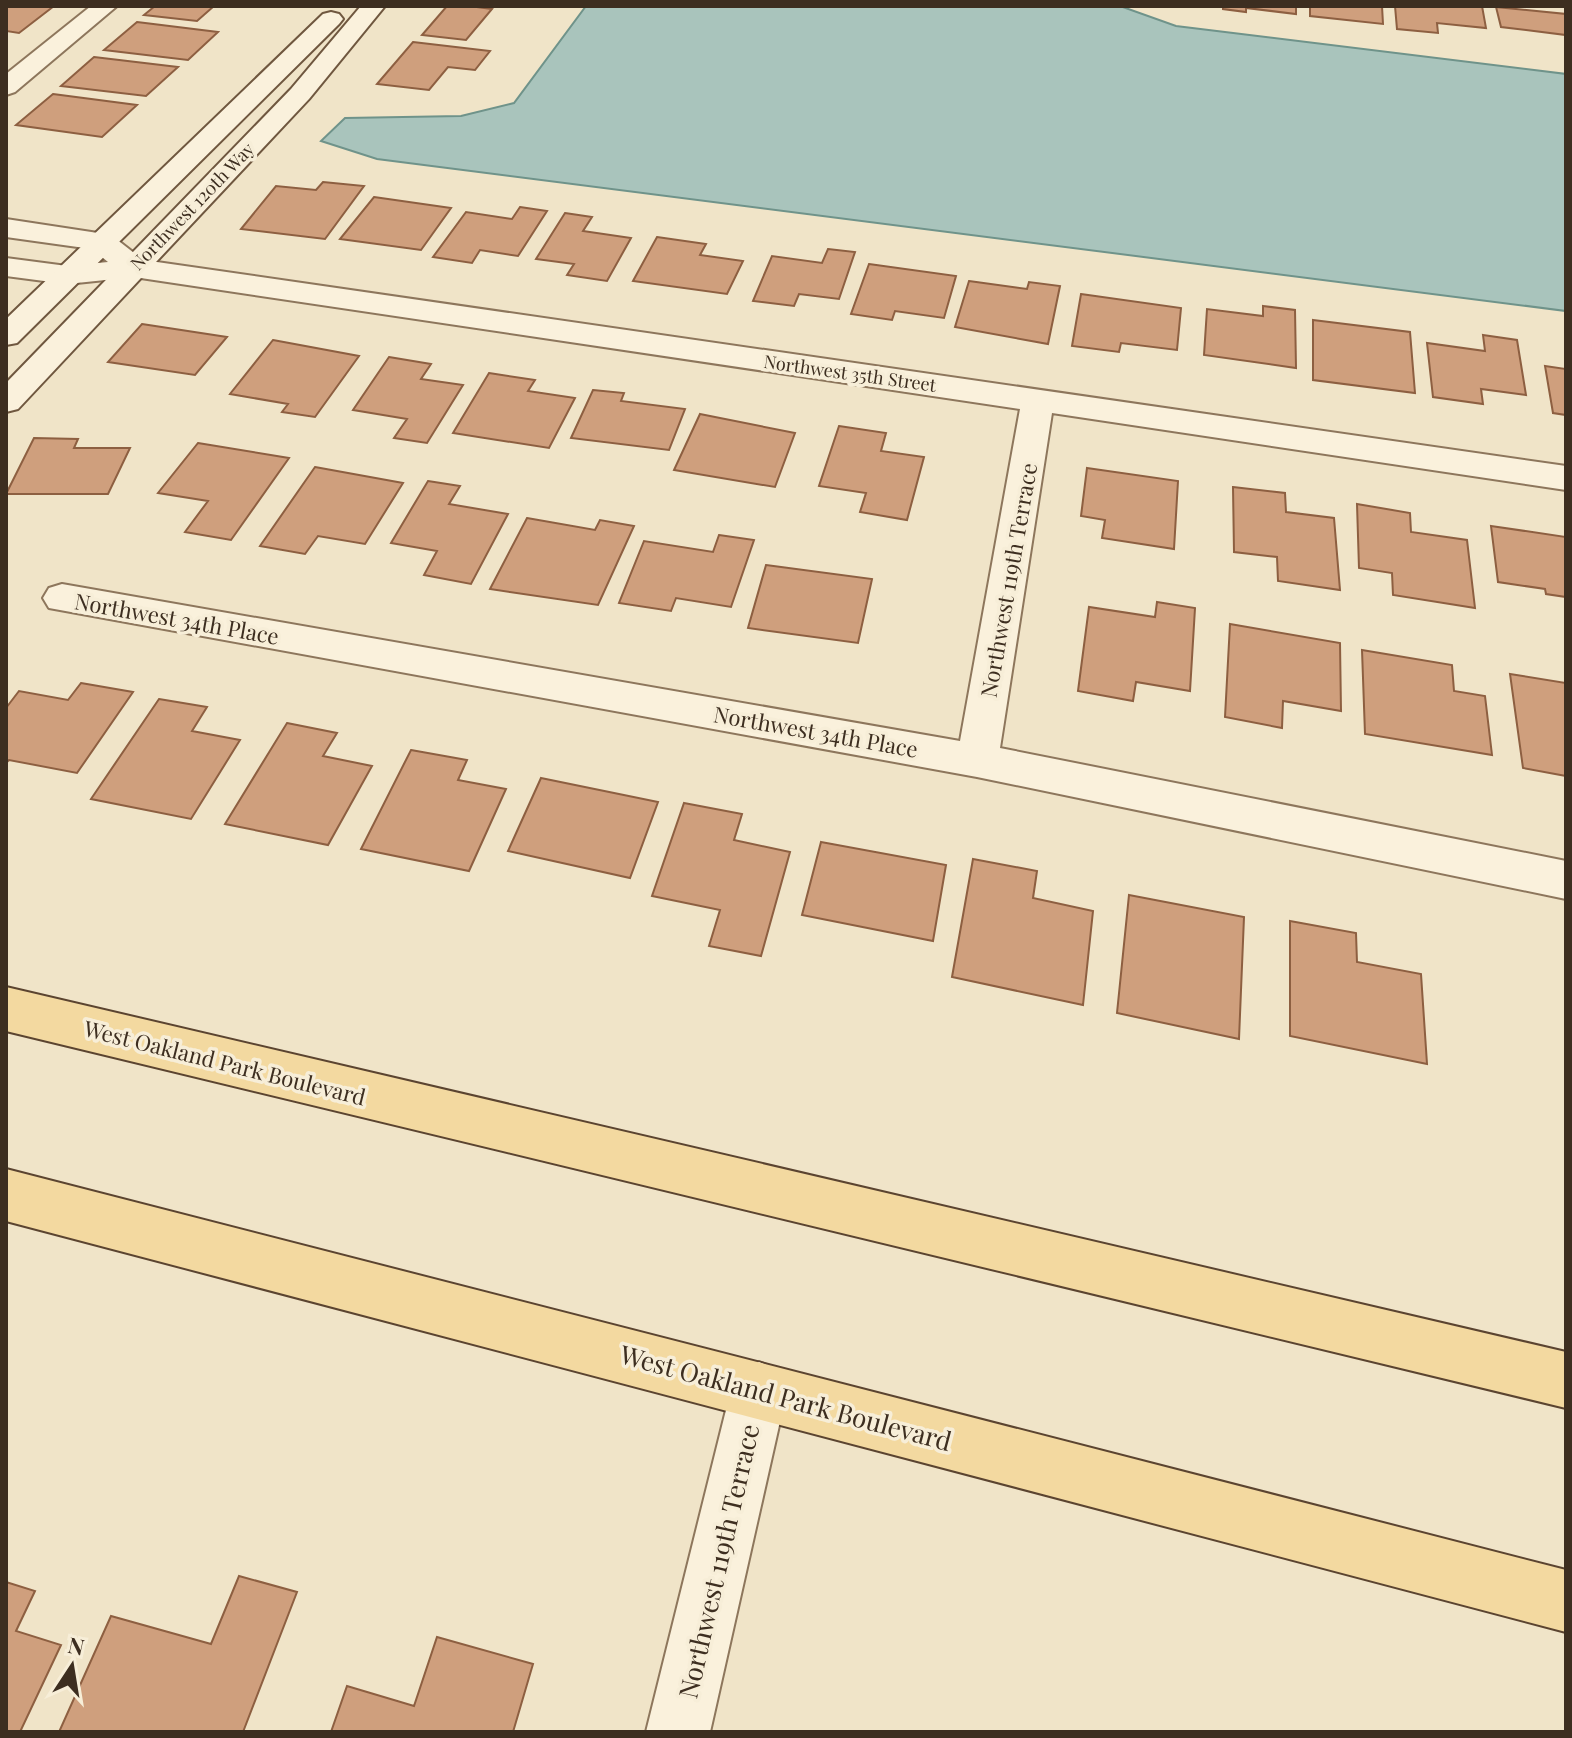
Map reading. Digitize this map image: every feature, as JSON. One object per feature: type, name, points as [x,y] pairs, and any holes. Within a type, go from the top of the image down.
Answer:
[{"type":"main road","name":"West Oakland Park Boulevard","points":[[6,1009],[1566,1380]]},
{"type":"main road","name":"West Oakland Park Boulevard","points":[[6,1195],[1566,1601]]},
{"type":"street","points":[[6,87],[105,6]]},
{"type":"street","name":"Northwest 120th Way","points":[[6,336],[344,6]]},
{"type":"street","name":"Northwest 120th Way","points":[[6,402],[300,94],[373,6]]},
{"type":"street","points":[[6,228],[101,241],[134,268]]},
{"type":"street","name":"Northwest 35th Street","points":[[6,267],[67,275],[134,268],[1566,478]]},
{"type":"street","name":"Northwest 119th Terrace","points":[[977,760],[1038,401]]},
{"type":"street","name":"Northwest 34th Place","points":[[62,598],[977,760],[1566,880]]},
{"type":"street","name":"Northwest 119th Terrace","points":[[678,1732],[759,1390]]},
{"type":"water","points":[[586,6],[1120,6],[1176,26],[1566,74],[1566,311],[377,159],[321,141],[345,118],[461,116],[514,103]]},
{"type":"building","points":[[6,6],[54,6],[19,33],[6,31]]},
{"type":"building","points":[[155,6],[214,6],[197,21],[144,15]]},
{"type":"building","points":[[447,6],[492,9],[466,40],[422,35]]},
{"type":"building","points":[[1223,6],[1296,6],[1296,14],[1246,8],[1246,12],[1223,9]]},
{"type":"building","points":[[1310,6],[1382,6],[1383,24],[1310,16]]},
{"type":"building","points":[[1395,6],[1482,6],[1486,28],[1437,23],[1438,33],[1397,29]]},
{"type":"building","points":[[1496,7],[1566,14],[1566,35],[1501,27]]},
{"type":"building","points":[[137,22],[218,32],[188,60],[104,50]]},
{"type":"building","points":[[413,42],[490,51],[475,70],[448,67],[429,90],[377,84]]},
{"type":"building","points":[[94,57],[178,67],[146,96],[61,86]]},
{"type":"building","points":[[53,94],[137,105],[102,137],[16,125]]},
{"type":"building","points":[[323,182],[364,186],[325,239],[241,229],[276,186],[316,190]]},
{"type":"building","points":[[374,197],[451,208],[421,250],[340,239]]},
{"type":"building","points":[[520,207],[547,211],[518,256],[480,250],[472,263],[433,257],[466,212],[512,219]]},
{"type":"building","points":[[565,213],[592,217],[583,231],[631,238],[607,281],[567,275],[574,264],[536,259]]},
{"type":"building","points":[[657,237],[706,244],[700,255],[743,261],[727,294],[633,281]]},
{"type":"building","points":[[828,249],[855,252],[839,299],[799,294],[794,306],[753,301],[772,256],[822,263]]},
{"type":"building","points":[[869,264],[956,276],[944,318],[895,311],[892,320],[851,314]]},
{"type":"building","points":[[969,281],[1027,289],[1029,282],[1060,286],[1048,344],[955,327]]},
{"type":"building","points":[[1081,294],[1181,308],[1177,350],[1121,343],[1119,352],[1072,346]]},
{"type":"building","points":[[1263,306],[1295,310],[1296,368],[1204,355],[1207,309],[1263,316]]},
{"type":"building","points":[[1313,320],[1410,332],[1415,393],[1313,380]]},
{"type":"building","points":[[142,324],[227,337],[195,375],[108,362]]},
{"type":"building","points":[[1483,335],[1517,340],[1526,395],[1481,389],[1483,404],[1433,397],[1427,343],[1485,351]]},
{"type":"building","points":[[273,340],[359,356],[315,417],[282,412],[288,404],[230,394]]},
{"type":"building","points":[[389,357],[431,364],[421,379],[463,385],[427,443],[394,438],[407,419],[353,410]]},
{"type":"building","points":[[1545,366],[1566,369],[1566,415],[1553,413]]},
{"type":"building","points":[[489,373],[535,380],[528,391],[575,398],[549,448],[453,433]]},
{"type":"building","points":[[593,390],[624,393],[621,401],[685,409],[669,450],[571,438]]},
{"type":"building","points":[[700,414],[795,433],[775,487],[674,470]]},
{"type":"building","points":[[839,426],[886,433],[881,451],[924,457],[907,520],[860,512],[866,493],[819,486]]},
{"type":"building","points":[[34,438],[78,439],[74,448],[130,448],[108,494],[6,494]]},
{"type":"building","points":[[198,443],[289,458],[231,540],[185,532],[208,501],[158,493]]},
{"type":"building","points":[[315,467],[403,483],[365,544],[318,536],[305,554],[260,546]]},
{"type":"building","points":[[1087,468],[1178,481],[1174,549],[1102,538],[1105,520],[1081,516]]},
{"type":"building","points":[[428,481],[460,486],[449,504],[508,514],[471,584],[424,575],[437,551],[391,543]]},
{"type":"building","points":[[1233,487],[1285,493],[1286,512],[1334,518],[1340,590],[1278,581],[1277,557],[1234,552]]},
{"type":"building","points":[[1357,504],[1410,513],[1411,532],[1467,540],[1475,608],[1393,595],[1392,573],[1359,568]]},
{"type":"building","points":[[527,518],[595,530],[600,520],[634,526],[598,605],[490,589]]},
{"type":"building","points":[[1491,526],[1566,537],[1566,597],[1546,594],[1545,589],[1498,582]]},
{"type":"building","points":[[719,535],[754,540],[731,607],[676,598],[671,611],[619,603],[644,541],[713,552]]},
{"type":"building","points":[[766,565],[872,579],[858,643],[748,628]]},
{"type":"building","points":[[1157,602],[1195,608],[1190,691],[1136,682],[1133,701],[1078,691],[1089,607],[1155,617]]},
{"type":"building","points":[[1230,624],[1340,643],[1341,711],[1283,701],[1282,728],[1225,717]]},
{"type":"building","points":[[1362,650],[1452,665],[1454,691],[1485,696],[1492,755],[1365,734]]},
{"type":"building","points":[[1510,674],[1566,683],[1566,776],[1523,768]]},
{"type":"building","points":[[81,683],[133,692],[77,773],[9,760],[6,763],[6,708],[19,691],[68,700]]},
{"type":"building","points":[[159,699],[207,707],[192,731],[240,740],[191,819],[91,799]]},
{"type":"building","points":[[287,723],[337,733],[323,756],[372,766],[328,845],[225,824]]},
{"type":"building","points":[[411,750],[467,760],[458,780],[506,789],[469,871],[361,849]]},
{"type":"building","points":[[541,778],[658,802],[630,878],[508,851]]},
{"type":"building","points":[[684,803],[742,814],[734,840],[790,852],[761,956],[709,946],[720,910],[652,896]]},
{"type":"building","points":[[821,842],[946,865],[933,941],[802,915]]},
{"type":"building","points":[[973,859],[1037,871],[1033,898],[1093,911],[1083,1005],[952,977]]},
{"type":"building","points":[[1129,895],[1244,917],[1239,1039],[1117,1013]]},
{"type":"building","points":[[1290,921],[1356,933],[1357,962],[1421,974],[1427,1064],[1290,1036]]},
{"type":"building","points":[[239,1576],[297,1592],[243,1732],[59,1732],[111,1616],[211,1644]]},
{"type":"building","points":[[6,1582],[35,1591],[16,1631],[61,1645],[20,1732],[6,1732]]},
{"type":"building","points":[[437,1637],[533,1664],[513,1732],[331,1732],[347,1686],[414,1706]]}]
